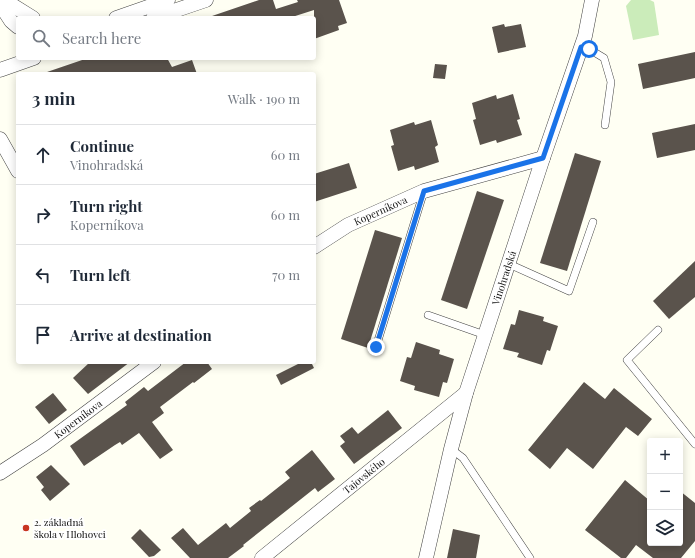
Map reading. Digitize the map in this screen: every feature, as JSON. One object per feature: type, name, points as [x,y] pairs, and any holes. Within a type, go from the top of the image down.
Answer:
[{"type":"street","points":[[4,0],[30,16]]},
{"type":"street","points":[[122,16],[168,0]]},
{"type":"street","points":[[159,16],[206,0]]},
{"type":"street","name":"Vinohradská","points":[[426,558],[451,449],[466,393],[581,47],[592,0]]},
{"type":"street","points":[[0,4],[11,21],[16,25]]},
{"type":"street","points":[[0,70],[28,60]]},
{"type":"street","points":[[0,139],[16,167]]},
{"type":"street","name":"Koperníkova","points":[[317,242],[348,225],[424,191],[543,158]]},
{"type":"street","name":"Koperníkova","points":[[0,473],[43,445],[151,364]]},
{"type":"street","name":"Tajovského","points":[[262,558],[466,393]]},
{"type":"lane","points":[[581,47],[589,49],[604,58],[611,82],[605,125]]},
{"type":"lane","points":[[376,347],[424,191]]},
{"type":"lane","points":[[509,264],[569,291],[593,222]]},
{"type":"lane","points":[[428,315],[485,335]]},
{"type":"lane","points":[[658,330],[627,360],[695,444]]},
{"type":"lane","points":[[451,449],[463,458],[530,558]]},
{"type":"green space","points":[[631,0],[650,0],[654,2],[659,35],[633,40],[626,6]]},
{"type":"building","points":[[259,0],[273,0],[276,9],[298,2],[297,0],[339,0],[347,23],[338,26],[339,30],[316,38],[316,16],[314,16],[314,10],[295,16],[212,16]]},
{"type":"building","points":[[504,24],[505,27],[521,24],[526,47],[498,53],[492,27]]},
{"type":"building","points":[[695,52],[695,78],[643,89],[638,64]]},
{"type":"building","points":[[82,60],[168,60],[172,67],[192,60],[196,72],[47,72]]},
{"type":"building","points":[[435,64],[447,65],[445,79],[433,78]]},
{"type":"building","points":[[513,94],[520,119],[517,120],[522,135],[497,143],[496,140],[480,145],[473,120],[476,119],[472,103],[496,95],[497,99]]},
{"type":"building","points":[[431,120],[438,145],[435,147],[439,162],[415,170],[414,166],[398,171],[391,146],[394,145],[390,130],[414,122],[415,125]]},
{"type":"building","points":[[695,124],[695,150],[657,158],[652,133]]},
{"type":"building","points":[[575,153],[601,161],[567,271],[540,263]]},
{"type":"building","points":[[349,163],[357,188],[316,201],[316,173]]},
{"type":"building","points":[[477,191],[504,200],[467,309],[441,300]]},
{"type":"building","points":[[375,230],[402,238],[368,348],[341,339]]},
{"type":"building","points":[[695,261],[695,297],[669,319],[653,301]]},
{"type":"building","points":[[519,310],[544,317],[543,321],[558,326],[550,351],[547,350],[542,365],[517,357],[519,353],[503,349],[511,324],[515,325]]},
{"type":"building","points":[[416,342],[440,350],[439,354],[454,359],[447,383],[443,382],[439,397],[414,390],[415,386],[400,381],[407,357],[411,358]]},
{"type":"building","points":[[88,364],[127,364],[88,394],[73,378]]},
{"type":"building","points":[[183,364],[208,364],[212,369],[160,407],[164,413],[152,422],[173,450],[160,459],[139,433],[122,445],[120,442],[115,445],[84,466],[70,446],[127,405],[125,402],[144,387],[148,391]]},
{"type":"building","points":[[298,364],[312,364],[314,368],[281,385],[276,375]]},
{"type":"building","points":[[584,382],[605,399],[614,388],[652,419],[638,436],[626,427],[593,469],[567,448],[550,469],[528,450]]},
{"type":"building","points":[[53,393],[67,410],[49,424],[35,407]]},
{"type":"building","points":[[388,410],[402,428],[354,464],[340,446],[345,442],[340,436],[352,427],[358,434]]},
{"type":"building","points":[[312,450],[335,479],[318,492],[315,488],[228,558],[190,558],[171,538],[183,528],[198,545],[226,523],[230,528],[251,511],[249,508],[260,500],[261,501],[290,478],[285,472]]},
{"type":"building","points":[[51,465],[70,484],[50,501],[41,490],[44,487],[36,477]]},
{"type":"building","points":[[625,480],[647,498],[647,546],[683,546],[683,493],[695,503],[695,541],[681,558],[653,558],[636,545],[626,558],[621,558],[585,530]]},
{"type":"building","points":[[140,529],[161,550],[154,556],[149,557],[131,538]]},
{"type":"building","points":[[453,529],[480,535],[476,558],[447,558]]},
{"type":"place","name":"2. základná škola v Hlohovci","points":[[26,528]]},
{"type":"route","points":[[376,347],[424,191],[543,158],[581,47],[589,49]]}]
